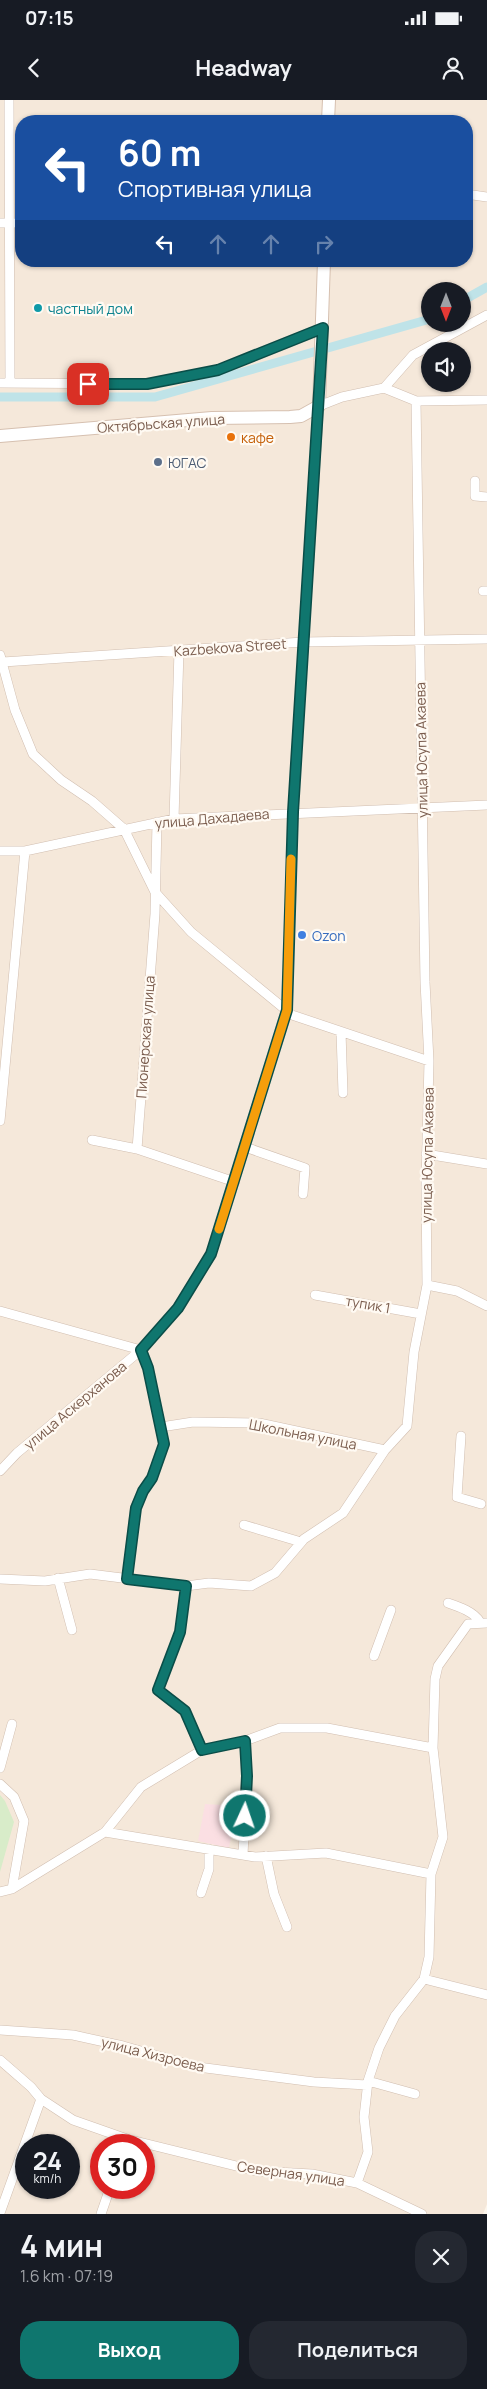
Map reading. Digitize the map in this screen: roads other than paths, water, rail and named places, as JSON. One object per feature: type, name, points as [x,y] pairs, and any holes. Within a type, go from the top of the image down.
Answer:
[{"type":"street","points":[[9,100],[10,383]]},
{"type":"street","points":[[328,100],[328,115]]},
{"type":"street","points":[[473,195],[487,197]]},
{"type":"street","points":[[0,222],[15,222]]},
{"type":"street","name":"улица Аскерханова","points":[[0,1471],[17,1453],[141,1350],[178,1308],[211,1254],[235,1182],[287,1010],[293,812],[320,406],[324,267]]},
{"type":"street","points":[[384,388],[413,355],[487,315]]},
{"type":"street","points":[[0,383],[147,384],[218,370],[323,333]]},
{"type":"street","points":[[320,406],[332,400],[384,388],[416,401],[487,400]]},
{"type":"street","name":"улица Юсупа Акаева","points":[[0,1579],[45,1581],[90,1574],[186,1586],[209,1583],[252,1586],[274,1573],[301,1542],[343,1513],[385,1450],[408,1426],[414,1352],[427,1285],[426,1154],[429,1061],[425,982],[416,401]]},
{"type":"street","name":"Октябрьская улица","points":[[0,436],[202,419],[301,416],[320,406]]},
{"type":"street","points":[[475,481],[475,496],[487,497]]},
{"type":"street","name":"Kazbekova Street","points":[[1,659],[304,642],[487,639]]},
{"type":"street","points":[[174,819],[178,650]]},
{"type":"street","points":[[1,659],[15,710],[33,754],[61,780],[92,801],[124,829],[155,892],[190,932],[292,1015],[429,1061]]},
{"type":"street","name":"улица Дахадаева","points":[[0,851],[26,851],[174,819],[293,812],[422,809],[487,804]]},
{"type":"street","name":"Пионерская улица","points":[[136,1149],[155,892],[157,822]]},
{"type":"street","points":[[0,1121],[26,851]]},
{"type":"street","points":[[341,1032],[344,1094]]},
{"type":"street","points":[[92,1140],[136,1149],[235,1182]]},
{"type":"street","points":[[245,1147],[305,1168],[304,1194]]},
{"type":"street","points":[[426,1154],[487,1164]]},
{"type":"street","points":[[427,1285],[457,1291],[487,1306]]},
{"type":"street","name":"тупик 1","points":[[315,1295],[421,1314]]},
{"type":"street","points":[[0,1311],[141,1350],[148,1368],[164,1444],[152,1478],[143,1491],[136,1508],[127,1579]]},
{"type":"street","name":"Школьная улица","points":[[161,1427],[193,1422],[259,1423],[385,1450]]},
{"type":"street","points":[[461,1436],[458,1498],[482,1504]]},
{"type":"street","points":[[244,1525],[301,1542]]},
{"type":"street","points":[[58,1578],[72,1630]]},
{"type":"street","points":[[186,1586],[180,1632],[158,1690],[185,1711],[202,1750]]},
{"type":"street","points":[[448,1603],[461,1607],[484,1623]]},
{"type":"street","points":[[374,1656],[391,1610]]},
{"type":"street","points":[[357,2183],[368,2152],[364,2117],[367,2083],[379,2048],[395,2016],[424,1979],[429,1957],[432,1931],[431,1874],[442,1837],[433,1748],[435,1679],[438,1666],[468,1624],[484,1623]]},
{"type":"street","points":[[0,1768],[12,1724]]},
{"type":"street","points":[[0,1892],[12,1889],[105,1832],[141,1787],[202,1750],[245,1741],[280,1728],[327,1728],[433,1748]]},
{"type":"street","points":[[243,1855],[247,1776],[245,1741]]},
{"type":"street","points":[[0,1784],[14,1797],[24,1821],[12,1889]]},
{"type":"street","points":[[105,1832],[243,1855],[266,1856],[326,1853],[431,1874]]},
{"type":"street","points":[[201,1893],[209,1869],[209,1849]]},
{"type":"street","points":[[266,1856],[274,1894],[287,1927]]},
{"type":"street","points":[[424,1979],[487,1995]]},
{"type":"street","name":"улица Хизроева","points":[[0,2030],[73,2035],[124,2046],[198,2067],[314,2082],[367,2083],[415,2094]]},
{"type":"street","name":"Северная улица","points":[[0,2060],[41,2099],[73,2120],[107,2134]]},
{"type":"street","points":[[1,2214],[41,2099]]},
{"type":"street","name":"Северная улица","points":[[155,2148],[256,2171],[312,2174],[357,2183],[422,2214]]},
{"type":"street","points":[[101,2214],[106,2199]]},
{"type":"waterway","points":[[471,296],[487,287]]},
{"type":"waterway","points":[[0,397],[155,397],[421,322]]},
{"type":"place","name":"частный дом","points":[[38,308]]},
{"type":"place","name":"кафе","points":[[231,437]]},
{"type":"place","name":"ЮГАС","points":[[158,462]]},
{"type":"place","name":"Ozon","points":[[302,935]]}]
